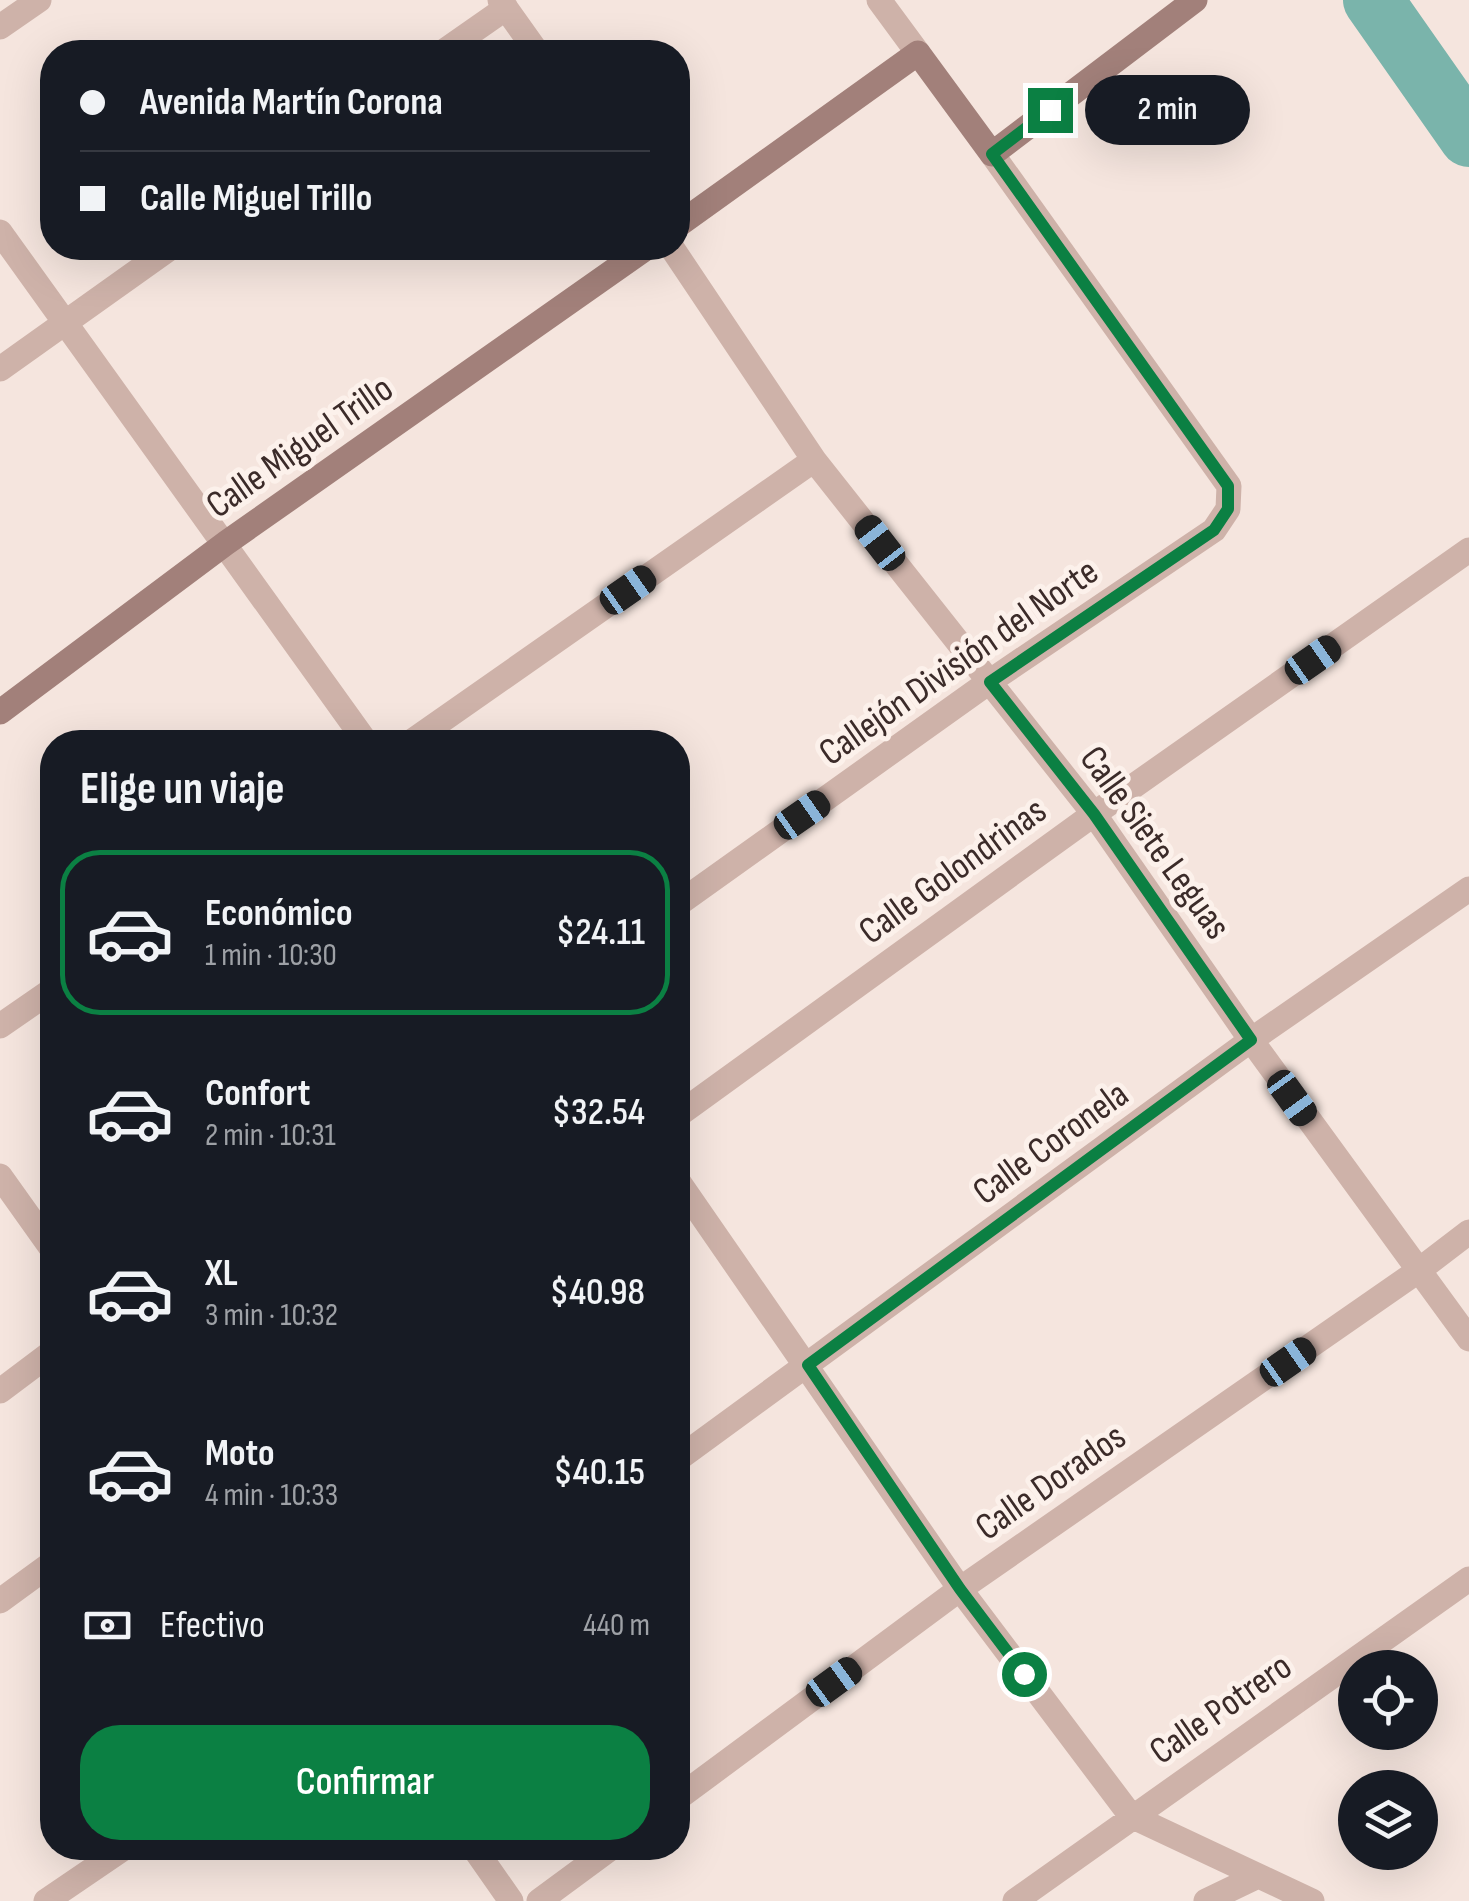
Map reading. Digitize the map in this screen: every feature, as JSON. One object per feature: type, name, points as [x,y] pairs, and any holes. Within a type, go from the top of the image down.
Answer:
[{"type":"street","points":[[0,27],[39,0]]},
{"type":"street","points":[[878,0],[992,154],[1195,0]]},
{"type":"street","points":[[458,40],[503,4],[528,40]]},
{"type":"street","points":[[690,217],[918,54]]},
{"type":"street","name":"Callejón División del Norte","points":[[690,895],[990,682],[1214,530],[1228,509],[1228,486],[992,154]]},
{"type":"street","points":[[0,232],[358,730]]},
{"type":"street","points":[[0,369],[153,260]]},
{"type":"street","name":"Calle Miguel Trillo","points":[[0,712],[226,544],[629,260]]},
{"type":"street","name":"Calle Siete Leguas","points":[[680,260],[814,460],[1094,814],[1251,1040],[1469,1339]]},
{"type":"street","points":[[428,730],[814,460]]},
{"type":"street","name":"Calle Golondrinas","points":[[690,1106],[1094,814],[1469,550]]},
{"type":"street","name":"Calle Coronela","points":[[690,1450],[1251,1040],[1469,889]]},
{"type":"street","points":[[0,1026],[40,998]]},
{"type":"street","points":[[0,1176],[40,1232]]},
{"type":"street","points":[[690,1198],[960,1589],[1131,1816],[1312,1901]]},
{"type":"street","name":"Calle Dorados","points":[[690,1789],[960,1589],[1469,1232]]},
{"type":"street","points":[[0,1391],[40,1361]]},
{"type":"street","points":[[0,1600],[40,1571]]},
{"type":"street","name":"Calle Potrero","points":[[1015,1901],[1469,1579]]},
{"type":"street","points":[[46,1901],[106,1860]]},
{"type":"street","points":[[482,1860],[511,1901]]},
{"type":"street","points":[[539,1901],[595,1860]]},
{"type":"street","points":[[1206,1901],[1258,1876]]},
{"type":"waterway","points":[[1373,0],[1469,137]]},
{"type":"route","points":[[1024,1674],[960,1589],[808,1365],[1251,1040],[1094,814],[990,682],[1214,530],[1228,509],[1228,486],[992,154],[1050,110]]}]
